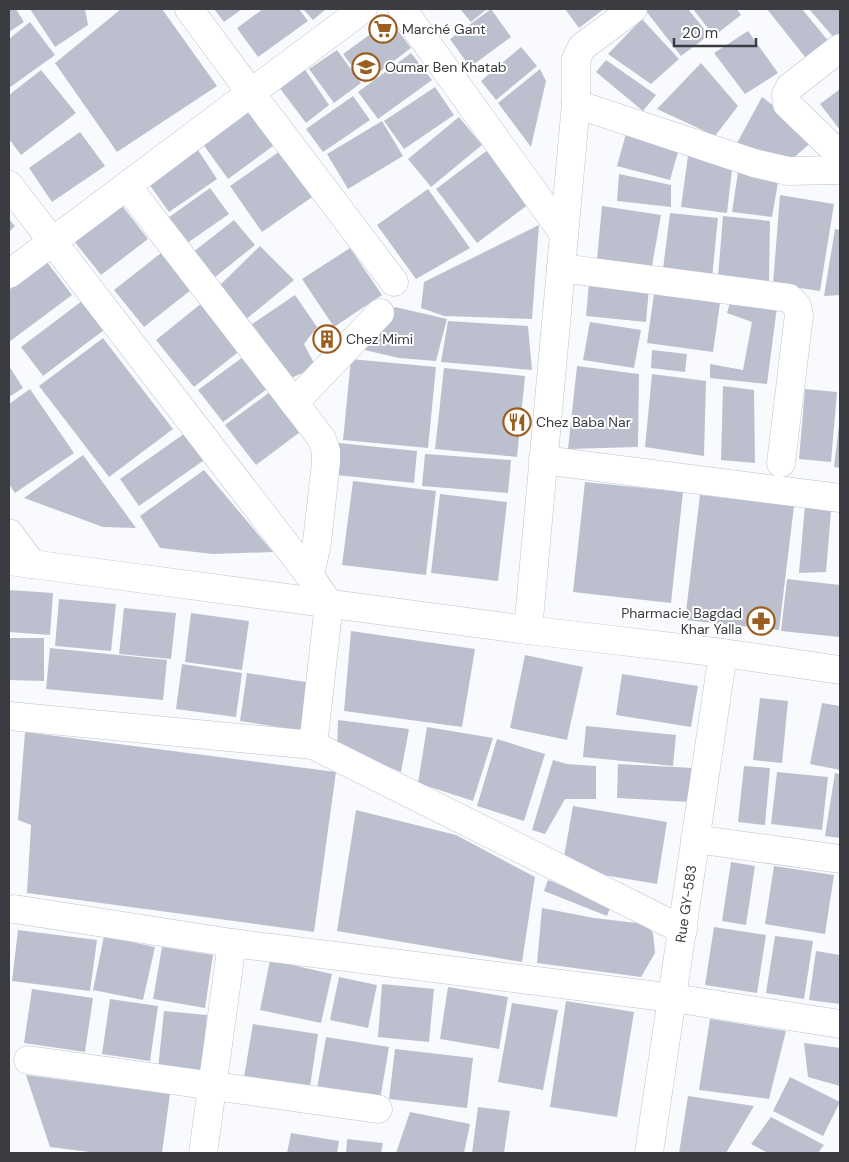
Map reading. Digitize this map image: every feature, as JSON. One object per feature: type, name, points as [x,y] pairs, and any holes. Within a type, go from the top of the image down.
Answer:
[{"type":"street","points":[[189,9],[394,282]]},
{"type":"street","points":[[9,274],[364,9]]},
{"type":"street","points":[[402,9],[564,234]]},
{"type":"street","points":[[528,630],[576,104],[576,59],[582,48],[633,9]]},
{"type":"street","points":[[840,48],[790,87],[786,95],[787,104],[840,155]]},
{"type":"street","points":[[576,104],[754,163],[788,171],[840,170]]},
{"type":"street","points":[[9,185],[310,576],[329,604],[312,745]]},
{"type":"street","points":[[127,186],[322,439],[326,451],[326,462],[317,542],[310,576]]},
{"type":"street","points":[[561,268],[789,298],[797,306],[799,315],[781,463]]},
{"type":"street","points":[[294,403],[380,314]]},
{"type":"street","points":[[543,460],[840,498]]},
{"type":"street","points":[[9,533],[20,562],[840,670]]},
{"type":"street","name":"Rue GY-583","points":[[649,1153],[722,653]]},
{"type":"street","points":[[9,716],[312,745],[646,914],[683,930]]},
{"type":"street","points":[[695,839],[840,859]]},
{"type":"street","points":[[14,909],[232,943],[673,998],[840,1024]]},
{"type":"street","points":[[203,1153],[232,943]]},
{"type":"street","points":[[28,1060],[378,1109]]},
{"type":"building","points":[[9,9],[16,9],[24,22],[9,32]]},
{"type":"building","points":[[30,9],[85,9],[88,25],[55,47]]},
{"type":"building","points":[[121,9],[162,9],[217,86],[117,152],[55,63]]},
{"type":"building","points":[[214,9],[242,9],[224,22]]},
{"type":"building","points":[[263,9],[299,9],[308,21],[258,57],[237,28]]},
{"type":"building","points":[[303,9],[326,9],[313,20]]},
{"type":"building","points":[[460,9],[487,9],[471,22]]},
{"type":"building","points":[[491,9],[511,37],[470,67],[450,39]]},
{"type":"building","points":[[565,9],[604,9],[579,28]]},
{"type":"building","points":[[648,9],[688,9],[709,35],[681,56],[646,11]]},
{"type":"building","points":[[693,9],[737,9],[741,15],[714,36]]},
{"type":"building","points":[[767,9],[802,9],[830,43],[809,62]]},
{"type":"building","points":[[809,9],[840,9],[840,35],[835,39]]},
{"type":"building","points":[[642,19],[679,59],[651,84],[608,54]]},
{"type":"building","points":[[390,20],[411,48],[365,83],[343,54]]},
{"type":"building","points":[[30,22],[55,55],[9,88],[9,39]]},
{"type":"building","points":[[748,31],[778,73],[745,94],[714,53]]},
{"type":"building","points":[[521,47],[537,66],[496,100],[481,81]]},
{"type":"building","points":[[337,50],[361,83],[334,103],[309,69]]},
{"type":"building","points":[[411,53],[432,80],[378,119],[358,92]]},
{"type":"building","points":[[606,60],[656,95],[643,111],[596,72]]},
{"type":"building","points":[[701,63],[738,106],[715,136],[657,109]]},
{"type":"building","points":[[304,68],[329,105],[306,123],[276,83]]},
{"type":"building","points":[[540,69],[546,81],[531,147],[498,103]]},
{"type":"building","points":[[41,70],[76,113],[21,155],[9,139],[9,95]]},
{"type":"building","points":[[435,87],[454,115],[404,149],[384,121]]},
{"type":"building","points":[[840,89],[840,130],[820,104]]},
{"type":"building","points":[[353,96],[370,120],[323,152],[306,129]]},
{"type":"building","points":[[762,97],[816,138],[789,162],[737,143]]},
{"type":"building","points":[[249,105],[277,143],[228,179],[200,140]]},
{"type":"building","points":[[459,117],[482,145],[431,187],[408,159]]},
{"type":"building","points":[[382,121],[403,156],[348,189],[327,154]]},
{"type":"building","points":[[627,130],[680,145],[670,180],[617,166]]},
{"type":"building","points":[[80,132],[105,166],[52,202],[29,168]]},
{"type":"building","points":[[286,147],[318,193],[262,232],[230,186]]},
{"type":"building","points":[[689,148],[733,161],[727,213],[681,207]]},
{"type":"building","points":[[489,149],[529,204],[477,243],[436,189]]},
{"type":"building","points":[[198,150],[217,179],[169,212],[149,184]]},
{"type":"building","points":[[739,165],[780,171],[772,217],[732,212]]},
{"type":"building","points":[[619,174],[671,185],[671,207],[617,201]]},
{"type":"building","points":[[210,188],[229,214],[183,246],[165,220]]},
{"type":"building","points":[[428,189],[470,248],[416,279],[377,225]]},
{"type":"building","points":[[780,195],[834,204],[820,291],[773,284]]},
{"type":"building","points":[[117,199],[148,239],[101,275],[70,236]]},
{"type":"building","points":[[602,206],[661,215],[652,266],[597,259]]},
{"type":"building","points":[[670,213],[718,218],[712,278],[663,269]]},
{"type":"building","points":[[723,216],[770,221],[769,281],[718,277]]},
{"type":"building","points":[[9,219],[15,226],[9,232]]},
{"type":"building","points":[[234,220],[255,245],[209,282],[188,256]]},
{"type":"building","points":[[539,225],[532,319],[444,316],[421,308],[424,282]]},
{"type":"building","points":[[835,229],[840,230],[840,295],[824,296]]},
{"type":"building","points":[[260,246],[294,280],[245,320],[220,285]]},
{"type":"building","points":[[350,248],[382,295],[334,327],[302,279]]},
{"type":"building","points":[[161,253],[191,290],[144,327],[114,290]]},
{"type":"building","points":[[47,262],[72,295],[9,342],[9,290]]},
{"type":"building","points":[[589,283],[649,288],[646,322],[586,316]]},
{"type":"building","points":[[655,287],[721,296],[713,352],[647,343]]},
{"type":"building","points":[[295,295],[317,327],[304,344],[316,367],[291,378],[252,324]]},
{"type":"building","points":[[86,298],[108,327],[43,376],[21,347]]},
{"type":"building","points":[[731,299],[777,307],[767,384],[710,378],[710,364],[743,370],[752,322],[727,313]]},
{"type":"building","points":[[203,302],[242,349],[194,387],[156,340]]},
{"type":"building","points":[[395,307],[447,319],[436,361],[399,358],[356,348]]},
{"type":"building","points":[[448,321],[528,326],[532,370],[441,362]]},
{"type":"building","points":[[590,322],[641,330],[634,368],[583,360]]},
{"type":"building","name":"Chez Mimi","points":[[334,327],[335,341],[325,352],[316,334]]},
{"type":"building","points":[[103,338],[173,429],[109,477],[39,386]]},
{"type":"building","points":[[652,350],[687,354],[685,372],[651,368]]},
{"type":"building","points":[[243,357],[267,389],[223,422],[198,390]]},
{"type":"building","points":[[351,359],[436,367],[428,448],[343,440]]},
{"type":"building","points":[[9,366],[23,388],[9,397]]},
{"type":"building","points":[[577,366],[639,374],[638,447],[568,449]]},
{"type":"building","points":[[444,368],[525,376],[517,457],[435,449]]},
{"type":"building","points":[[652,374],[706,381],[704,456],[645,447]]},
{"type":"building","points":[[723,386],[754,390],[755,463],[721,460]]},
{"type":"building","points":[[30,389],[74,453],[15,493],[9,484],[9,404]]},
{"type":"building","points":[[805,389],[837,392],[831,462],[799,459]]},
{"type":"building","points":[[270,392],[300,432],[256,465],[225,425]]},
{"type":"building","points":[[840,426],[840,468],[834,467]]},
{"type":"building","points":[[188,431],[207,458],[139,506],[120,479]]},
{"type":"building","points":[[339,443],[417,451],[414,483],[336,475]]},
{"type":"building","points":[[425,454],[511,460],[508,493],[422,486]]},
{"type":"building","points":[[83,455],[136,528],[103,527],[24,498]]},
{"type":"building","points":[[204,470],[273,552],[213,554],[160,548],[140,516]]},
{"type":"building","points":[[353,481],[436,491],[426,575],[342,565]]},
{"type":"building","points":[[585,482],[683,492],[671,603],[573,592]]},
{"type":"building","points":[[440,494],[507,502],[498,581],[431,573]]},
{"type":"building","points":[[700,495],[794,506],[779,630],[685,620]]},
{"type":"building","points":[[805,505],[831,511],[826,572],[799,573]]},
{"type":"building","points":[[787,579],[840,585],[840,637],[781,631]]},
{"type":"building","points":[[9,590],[53,593],[50,635],[9,632]]},
{"type":"building","points":[[59,599],[116,604],[111,651],[55,646]]},
{"type":"building","points":[[124,608],[176,613],[171,659],[119,654]]},
{"type":"building","points":[[191,613],[249,621],[242,670],[185,662]]},
{"type":"building","points":[[351,631],[475,649],[462,727],[344,711]]},
{"type":"building","points":[[9,638],[44,638],[44,681],[9,680]]},
{"type":"building","points":[[50,648],[167,660],[163,700],[46,689]]},
{"type":"building","points":[[525,655],[583,667],[567,740],[510,728]]},
{"type":"building","points":[[182,664],[242,673],[236,717],[176,709]]},
{"type":"building","points":[[247,673],[312,683],[304,731],[240,721]]},
{"type":"building","points":[[622,674],[698,686],[691,727],[616,715]]},
{"type":"building","points":[[760,698],[788,701],[782,763],[753,760]]},
{"type":"building","points":[[822,703],[840,706],[840,770],[810,764]]},
{"type":"building","points":[[338,720],[409,729],[401,772],[337,747]]},
{"type":"building","points":[[586,726],[676,735],[673,766],[583,757]]},
{"type":"building","points":[[427,727],[493,738],[473,801],[418,783]]},
{"type":"building","points":[[25,732],[336,772],[314,932],[27,893],[31,825],[18,820]]},
{"type":"building","points":[[497,739],[545,754],[524,821],[477,806]]},
{"type":"building","points":[[553,760],[567,764],[596,766],[596,799],[565,799],[545,834],[532,830]]},
{"type":"building","points":[[618,764],[693,768],[692,802],[617,798]]},
{"type":"building","points":[[744,766],[770,768],[765,825],[738,822]]},
{"type":"building","points":[[777,772],[828,777],[822,830],[771,824]]},
{"type":"building","points":[[835,773],[840,774],[840,838],[825,836]]},
{"type":"building","points":[[573,806],[667,822],[657,884],[562,868]]},
{"type":"building","points":[[356,810],[456,835],[535,877],[522,962],[337,931]]},
{"type":"building","points":[[731,862],[755,866],[746,925],[722,921]]},
{"type":"building","points":[[774,866],[834,875],[825,934],[765,924]]},
{"type":"building","points":[[548,880],[611,905],[607,916],[544,891]]},
{"type":"building","points":[[542,908],[594,918],[645,924],[653,933],[655,953],[641,977],[537,963]]},
{"type":"building","points":[[714,927],[766,935],[757,993],[705,985]]},
{"type":"building","points":[[18,930],[97,940],[90,991],[12,981]]},
{"type":"building","points":[[104,936],[155,947],[143,1000],[93,990]]},
{"type":"building","points":[[775,936],[813,941],[804,999],[766,993]]},
{"type":"building","points":[[162,947],[213,955],[205,1008],[153,999]]},
{"type":"building","points":[[816,951],[840,955],[840,1004],[809,1000]]},
{"type":"building","points":[[270,960],[332,974],[321,1023],[260,1010]]},
{"type":"building","points":[[339,977],[377,985],[368,1028],[330,1020]]},
{"type":"building","points":[[382,984],[434,989],[429,1042],[378,1037]]},
{"type":"building","points":[[448,987],[508,997],[499,1049],[440,1039]]},
{"type":"building","points":[[32,989],[93,998],[85,1052],[24,1043]]},
{"type":"building","points":[[110,999],[158,1006],[150,1061],[102,1054]]},
{"type":"building","points":[[566,1001],[634,1012],[617,1117],[550,1107]]},
{"type":"building","points":[[512,1003],[558,1010],[543,1090],[498,1082]]},
{"type":"building","points":[[164,1011],[207,1015],[202,1073],[158,1069]]},
{"type":"building","points":[[710,1019],[786,1031],[769,1099],[699,1090]]},
{"type":"building","points":[[253,1024],[318,1034],[310,1087],[244,1077]]},
{"type":"building","points":[[326,1037],[389,1047],[380,1100],[317,1089]]},
{"type":"building","points":[[804,1043],[840,1048],[840,1086],[808,1077]]},
{"type":"building","points":[[395,1049],[473,1058],[467,1108],[389,1099]]},
{"type":"building","points":[[26,1075],[170,1094],[162,1153],[98,1153],[50,1147]]},
{"type":"building","points":[[790,1077],[840,1102],[823,1136],[773,1111]]},
{"type":"building","points":[[688,1096],[754,1106],[726,1153],[679,1153]]},
{"type":"building","points":[[478,1107],[510,1111],[504,1153],[472,1153]]},
{"type":"building","points":[[410,1112],[470,1124],[464,1153],[396,1153]]},
{"type":"building","points":[[771,1117],[824,1145],[818,1153],[768,1153],[751,1144]]},
{"type":"building","points":[[291,1133],[339,1141],[337,1153],[287,1153]]},
{"type":"building","points":[[347,1139],[383,1143],[381,1153],[346,1153]]},
{"type":"place","name":"Marché Gant","points":[[383,29]]},
{"type":"place","name":"Oumar Ben Khatab","points":[[366,67]]},
{"type":"place","name":"Chez Mimi","points":[[327,339]]},
{"type":"place","name":"Chez Baba Nar","points":[[517,422]]},
{"type":"place","name":"Pharmacie Bagdad Khar Yalla","points":[[761,621]]}]
